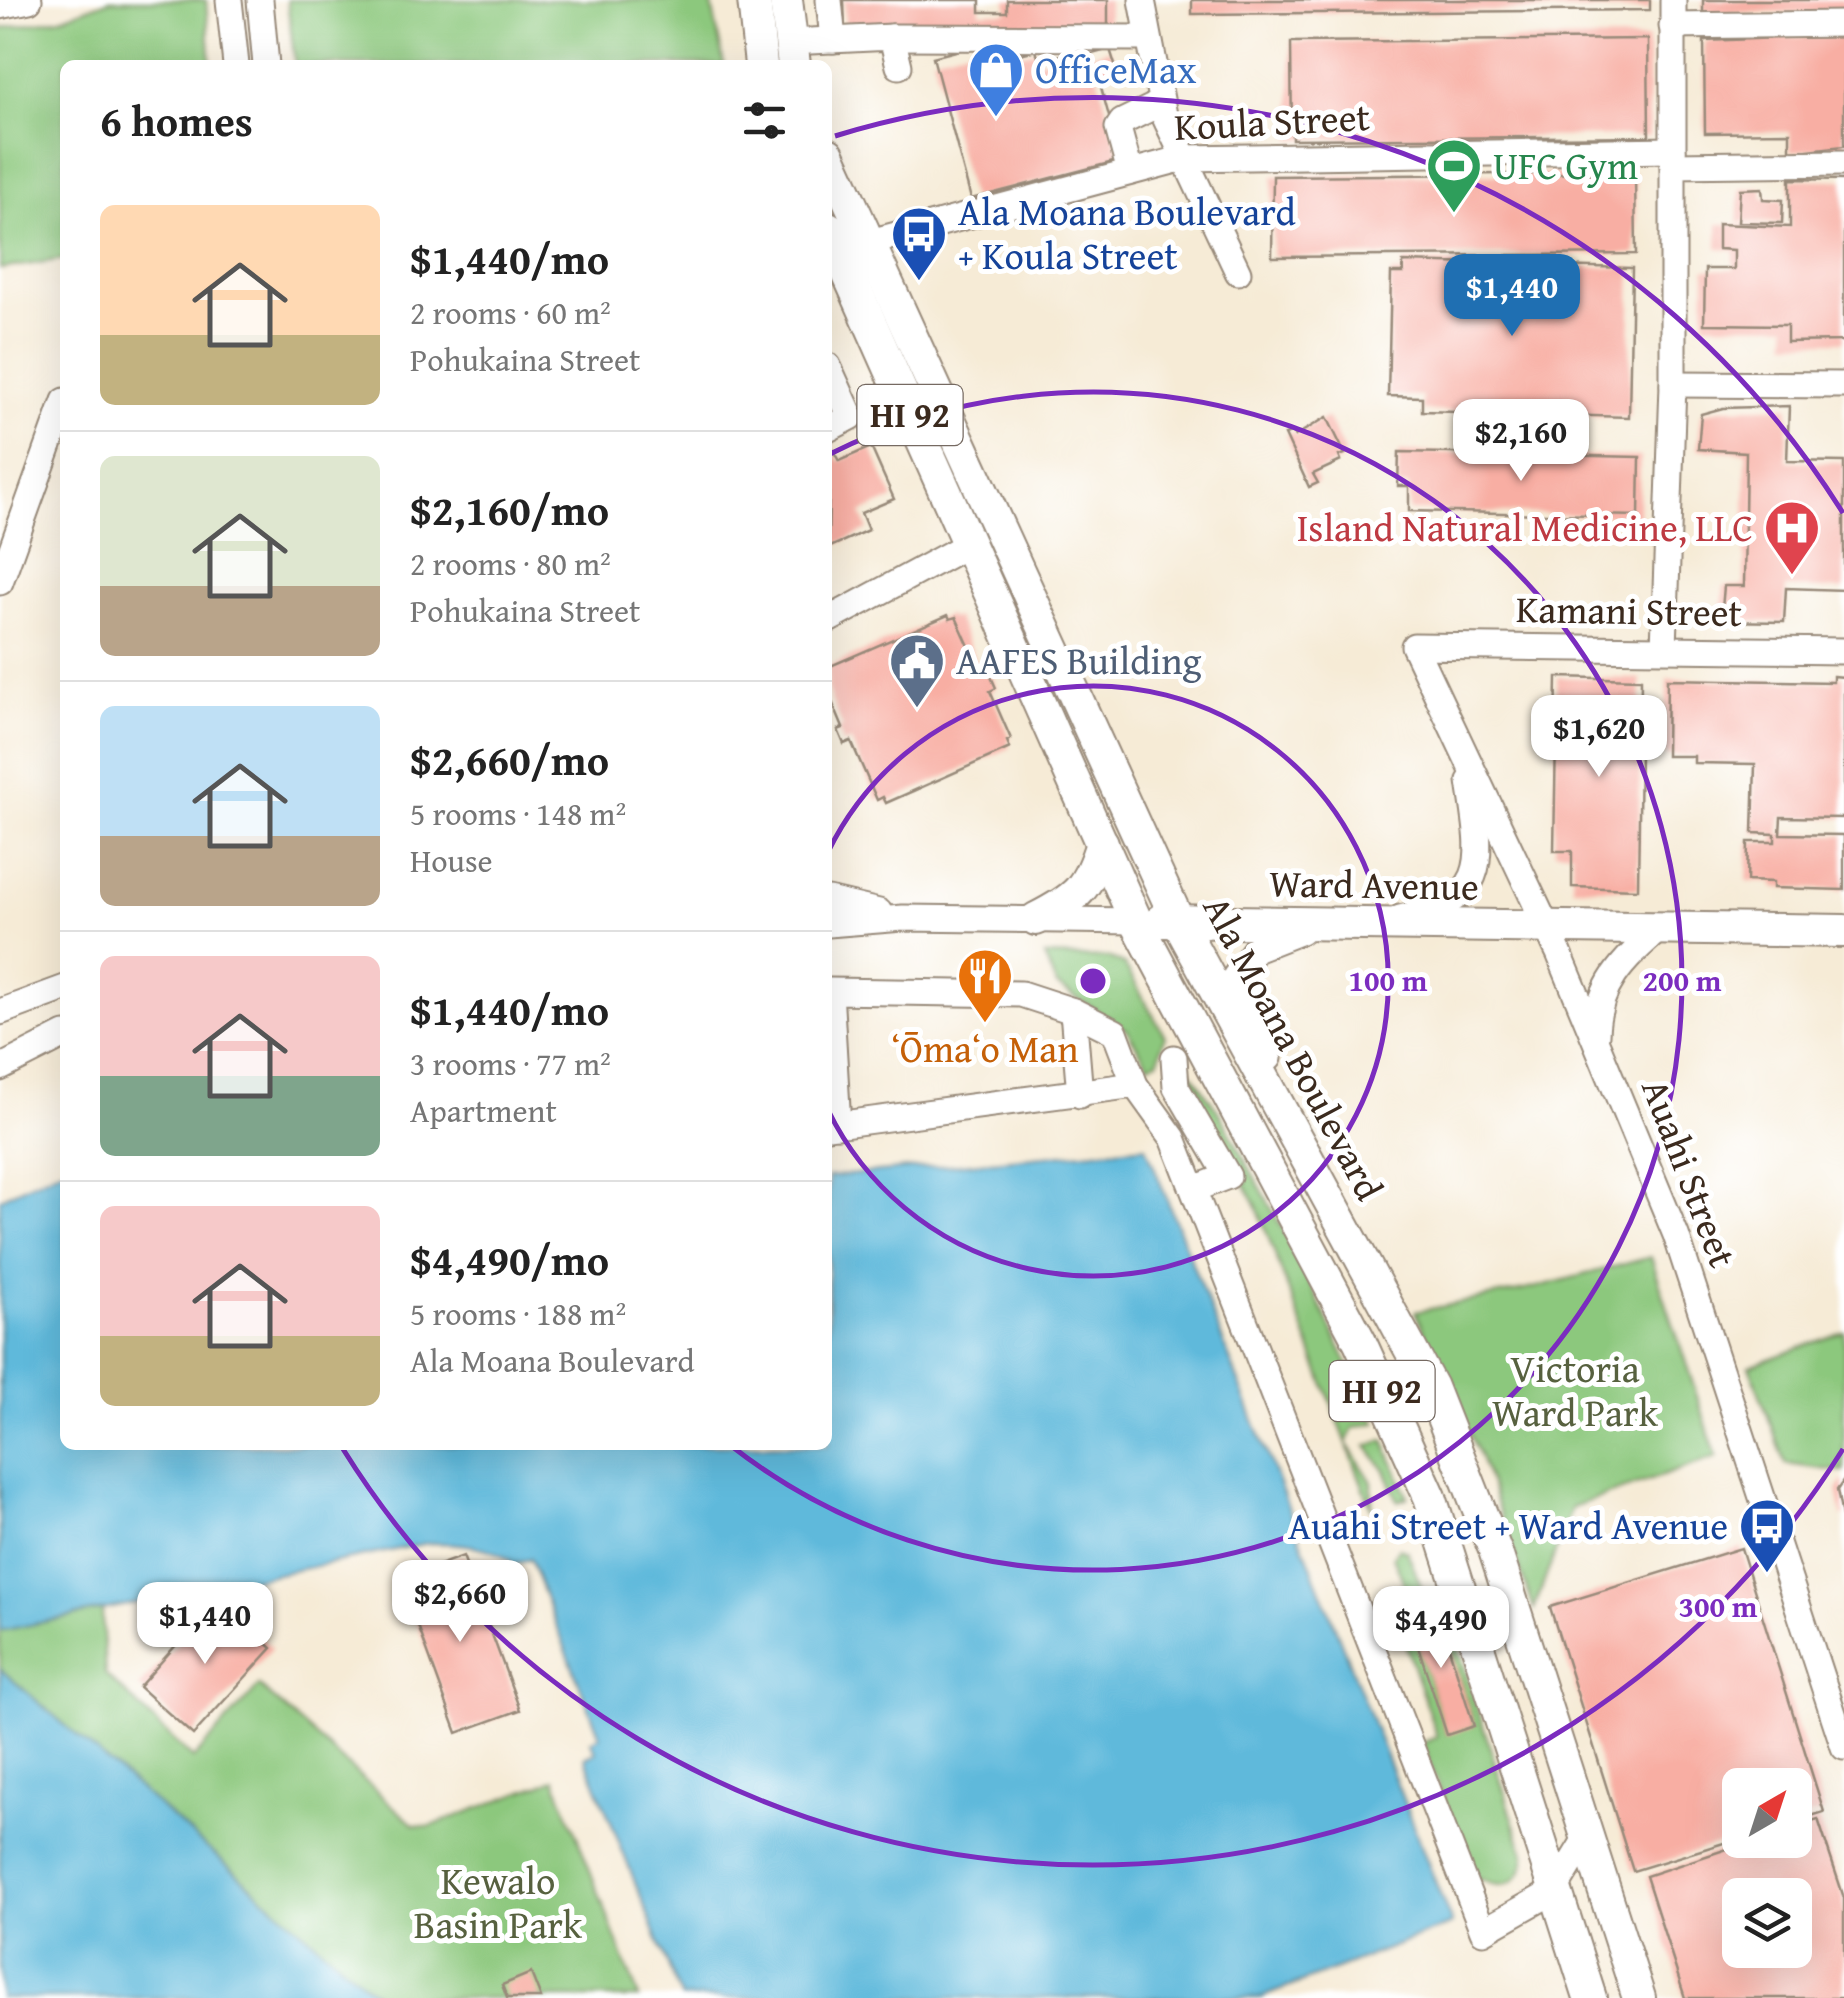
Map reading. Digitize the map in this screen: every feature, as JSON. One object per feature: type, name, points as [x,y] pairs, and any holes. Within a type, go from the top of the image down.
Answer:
[{"type":"main road","points":[[754,0],[760,60]]},
{"type":"main road","points":[[786,0],[792,53]]},
{"type":"main road","name":"Ala Moana Boulevard","points":[[832,162],[1178,922],[1431,1387],[1495,1550],[1639,1998]]},
{"type":"main road","name":"HI 92","points":[[832,247],[1136,921],[1360,1342],[1430,1497],[1590,1998]]},
{"type":"main road","points":[[1036,920],[1069,902],[1091,880],[1102,843]]},
{"type":"main road","name":"Ward Avenue","points":[[1136,921],[1844,931]]},
{"type":"street","points":[[0,6],[29,0]]},
{"type":"street","points":[[229,0],[235,60]]},
{"type":"street","points":[[260,0],[266,60]]},
{"type":"street","points":[[830,0],[833,40]]},
{"type":"street","points":[[1142,0],[1162,103],[1238,272]]},
{"type":"street","points":[[1664,648],[1672,384],[1672,0]]},
{"type":"street","points":[[1672,26],[1844,24]]},
{"type":"street","points":[[792,53],[833,40],[892,37],[1147,38]]},
{"type":"street","points":[[892,37],[899,66]]},
{"type":"street","points":[[1130,172],[1118,128],[1122,122],[1162,103]]},
{"type":"street","name":"Koula Street","points":[[832,245],[870,242],[1184,158],[1673,158],[1844,163]]},
{"type":"street","points":[[832,375],[851,417],[832,426]]},
{"type":"street","points":[[1672,384],[1844,385]]},
{"type":"street","points":[[0,582],[60,416]]},
{"type":"street","points":[[832,618],[968,545]]},
{"type":"street","name":"Kamani Street","points":[[1414,646],[1844,650]]},
{"type":"street","name":"Auahi Street","points":[[1414,646],[1547,927],[1687,1267],[1833,1675],[1844,1747]]},
{"type":"street","points":[[1338,1214],[1234,982],[1244,958],[1270,940],[1426,910],[1452,899],[1472,882],[1480,856],[1467,756]]},
{"type":"street","name":"Ward Avenue","points":[[832,901],[903,918]]},
{"type":"street","name":"Ward Avenue","points":[[832,924],[903,918],[1136,921]]},
{"type":"street","points":[[1596,1040],[1596,1012],[1614,972],[1658,928]]},
{"type":"street","points":[[0,1012],[60,990]]},
{"type":"street","points":[[832,992],[1022,994],[1073,1011],[1115,1032],[1135,1085],[1169,1130],[1194,1189],[1483,1931],[1554,1891],[1587,1837]]},
{"type":"street","points":[[1073,1011],[1080,1095]]},
{"type":"street","points":[[0,1068],[60,1038]]},
{"type":"street","points":[[1174,1058],[1176,1087],[1228,1176],[1194,1189]]},
{"type":"street","points":[[832,1092],[833,1125],[1135,1085]]},
{"type":"green space","points":[[110,0],[206,0],[211,60],[60,60],[60,260],[0,269],[0,29],[60,18]]},
{"type":"green space","points":[[287,0],[711,0],[723,60],[294,60]]},
{"type":"green space","points":[[1044,956],[1110,958],[1124,964],[1165,1036],[1158,1061],[1148,1064],[1127,1030],[1056,985]]},
{"type":"green space","points":[[1188,1067],[1220,1114],[1293,1248],[1376,1423],[1354,1428],[1347,1443],[1372,1482],[1372,1510],[1255,1202],[1191,1092]]},
{"type":"green space","name":"Victoria Ward Park","points":[[1651,1257],[1717,1457],[1572,1507],[1534,1609],[1480,1457],[1415,1312],[1530,1289]]},
{"type":"green space","name":"Victoria Ward Park","points":[[1844,1332],[1844,1472],[1786,1464],[1749,1366]]},
{"type":"green space","points":[[1384,1440],[1408,1497],[1398,1501],[1385,1470],[1367,1446]]},
{"type":"green space","points":[[1399,1548],[1407,1551],[1428,1603],[1401,1614],[1408,1593],[1393,1557]]},
{"type":"green space","points":[[1444,1604],[1525,1856],[1521,1873],[1504,1885],[1481,1879],[1475,1882],[1422,1743],[1437,1737],[1398,1622],[1409,1619],[1447,1734],[1474,1725],[1436,1607]]},
{"type":"green space","name":"Kewalo Basin Park","points":[[102,1610],[105,1674],[193,1759],[259,1686],[414,1825],[429,1827],[555,1779],[639,1998],[380,1998],[0,1669],[0,1631]]},
{"type":"water","points":[[1146,1146],[1452,1924],[1261,1998],[681,1998],[585,1757],[596,1752],[591,1741],[600,1736],[530,1559],[514,1565],[485,1549],[428,1543],[0,1631],[0,1198],[60,1169],[60,1450],[832,1450],[832,1177]]},
{"type":"water","points":[[0,1669],[377,1995],[380,1998],[0,1998]]},
{"type":"building","points":[[844,0],[980,0],[980,12],[1007,12],[1007,0],[1108,0],[1108,28],[845,30]]},
{"type":"building","points":[[1192,0],[1650,0],[1650,10],[1192,14]]},
{"type":"building","points":[[1703,0],[1844,0],[1844,14],[1703,12]]},
{"type":"building","points":[[1844,37],[1844,146],[1790,152],[1790,132],[1705,133],[1704,41]]},
{"type":"building","points":[[1648,39],[1649,136],[1292,139],[1291,42]]},
{"type":"building","points":[[979,45],[984,63],[1036,50],[1039,61],[1076,51],[1078,58],[1110,49],[1116,68],[1097,73],[1121,160],[971,199],[933,57]]},
{"type":"building","name":"UFC Gym","points":[[1635,173],[1636,254],[1272,257],[1273,176]]},
{"type":"building","points":[[1790,179],[1844,180],[1844,341],[1787,342],[1787,325],[1704,324],[1705,269],[1734,269],[1734,250],[1718,249],[1718,224],[1790,227]]},
{"type":"building","points":[[1762,188],[1763,199],[1783,200],[1782,223],[1738,222],[1740,189]]},
{"type":"building","points":[[1403,262],[1632,268],[1629,417],[1422,411],[1422,397],[1388,396],[1391,273],[1403,273]]},
{"type":"building","points":[[1789,406],[1787,461],[1844,462],[1844,590],[1786,588],[1784,622],[1721,621],[1724,586],[1744,586],[1746,452],[1698,449],[1701,414],[1723,408]]},
{"type":"building","points":[[1327,417],[1345,454],[1339,456],[1341,461],[1313,474],[1318,483],[1309,487],[1285,435],[1293,432],[1295,436]]},
{"type":"building","points":[[871,447],[894,499],[861,513],[868,530],[832,546],[832,449],[839,461]]},
{"type":"building","points":[[1399,452],[1640,457],[1639,516],[1409,511],[1409,486],[1398,486]]},
{"type":"building","name":"AAFES Building","points":[[948,615],[950,619],[956,617],[982,675],[989,672],[996,688],[990,691],[1011,739],[1007,741],[1010,748],[886,803],[883,797],[877,800],[851,741],[844,744],[838,730],[843,728],[832,702],[832,665]]},
{"type":"building","points":[[1833,676],[1844,677],[1844,818],[1781,817],[1780,834],[1844,835],[1844,890],[1773,888],[1773,882],[1747,881],[1748,842],[1775,842],[1775,834],[1753,833],[1755,764],[1694,763],[1694,756],[1666,756],[1667,679],[1833,682]]},
{"type":"building","points":[[1557,677],[1641,679],[1638,889],[1572,887],[1572,851],[1554,851]]},
{"type":"building","points":[[1844,1480],[1844,1517],[1842,1517],[1837,1490]]},
{"type":"building","points":[[1741,1548],[1810,1768],[1722,1768],[1722,1844],[1633,1871],[1550,1607]]},
{"type":"building","points":[[463,1556],[520,1710],[457,1733],[401,1579]]},
{"type":"building","points":[[217,1599],[272,1648],[193,1735],[139,1687]]},
{"type":"building","points":[[1436,1607],[1474,1726],[1447,1735],[1409,1619]]},
{"type":"building","points":[[1812,1774],[1824,1812],[1812,1816]]},
{"type":"building","points":[[1818,1819],[1844,1898],[1844,1998],[1685,1998],[1646,1876],[1722,1851],[1722,1858],[1812,1858],[1812,1821]]},
{"type":"building","points":[[531,1973],[541,1998],[507,1998],[502,1985]]},
{"type":"place","name":"OfficeMax","points":[[996,119]]},
{"type":"place","name":"UFC Gym","points":[[1454,215]]},
{"type":"place","name":"Ala Moana Boulevard + Koula Street","points":[[919,283]]},
{"type":"place","name":"Island Natural Medicine, LLC","points":[[1792,577]]},
{"type":"place","name":"AAFES Building","points":[[917,710]]},
{"type":"place","name":"ʻŌmaʻo Man","points":[[985,1025]]},
{"type":"place","name":"Auahi Street + Ward Avenue","points":[[1767,1575]]}]
